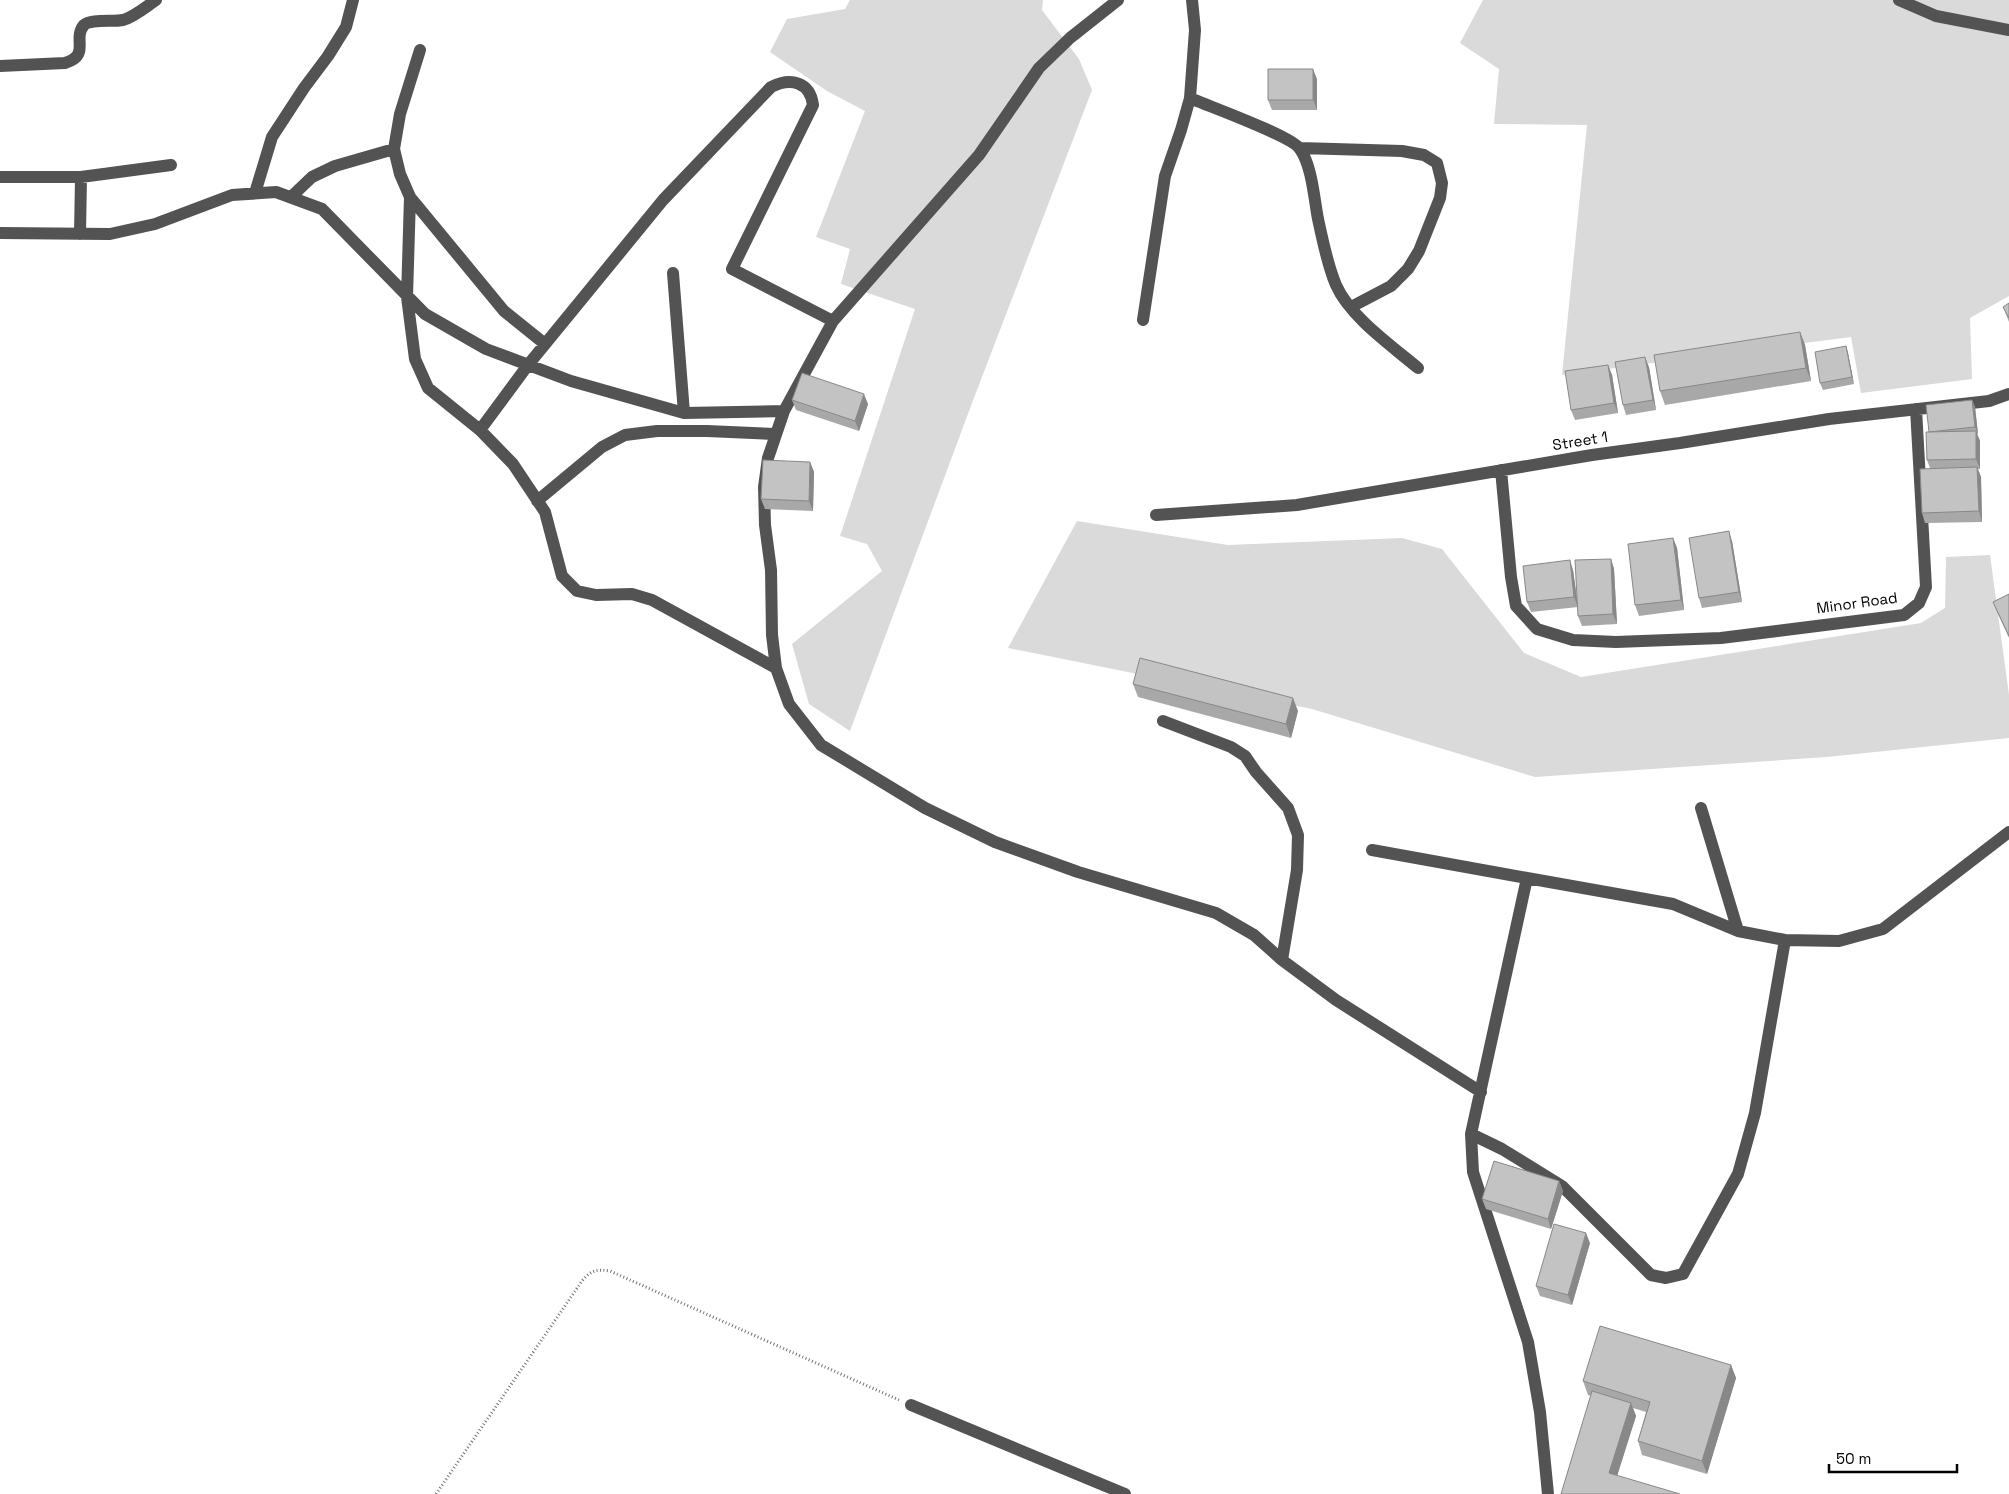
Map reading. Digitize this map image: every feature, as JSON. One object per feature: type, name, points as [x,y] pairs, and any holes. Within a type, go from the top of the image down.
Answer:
[{"type":"street","points":[[0,66],[74,60],[79,54],[81,33],[84,26],[89,23],[123,20],[156,0]]},
{"type":"street","points":[[255,193],[272,136],[346,27],[353,0]]},
{"type":"street","points":[[1118,0],[1070,38],[1039,68],[979,155],[833,321],[784,411],[768,458],[764,487],[771,570],[772,635],[776,668],[789,704],[821,745],[925,808],[995,842],[1078,872],[1216,912],[1254,934],[1282,960],[1336,1000],[1481,1092]]},
{"type":"street","points":[[1143,320],[1153,244],[1165,176],[1190,98],[1195,30],[1192,0]]},
{"type":"street","points":[[1899,0],[1936,16],[2009,30]]},
{"type":"street","points":[[420,50],[400,114],[394,149],[400,174],[410,197],[504,311],[545,344]]},
{"type":"street","points":[[480,430],[528,365],[663,200],[772,87],[781,82],[793,82],[805,88],[812,95],[813,105],[732,269],[833,321]]},
{"type":"street","points":[[1190,98],[1282,137],[1300,148],[1402,151],[1424,155],[1437,163],[1442,183],[1440,198],[1419,251],[1408,269],[1391,286],[1350,307]]},
{"type":"street","points":[[1300,148],[1309,171],[1324,250],[1337,286],[1350,307],[1379,336],[1418,368]]},
{"type":"street","points":[[291,197],[312,178],[335,166],[394,149]]},
{"type":"street","points":[[0,177],[81,176],[171,165]]},
{"type":"street","points":[[80,234],[81,176]]},
{"type":"street","points":[[0,233],[110,234],[155,224],[232,195],[276,192],[322,209],[425,314],[486,349],[570,381],[684,413],[784,411]]},
{"type":"street","points":[[410,197],[408,297],[415,359],[428,388],[480,430],[513,464],[544,512],[562,576],[577,591],[596,595],[632,594],[652,600],[776,668]]},
{"type":"street","points":[[673,273],[684,413]]},
{"type":"street","name":"Street 1","points":[[1156,515],[1297,505],[1501,470],[1829,419],[1989,401],[2009,394]]},
{"type":"street","name":"Minor Road","points":[[1501,470],[1511,577],[1516,606],[1537,629],[1573,640],[1616,642],[1721,638],[1904,615],[1919,603],[1926,587],[1916,409]]},
{"type":"street","points":[[537,501],[602,447],[625,435],[657,431],[776,434]]},
{"type":"street","points":[[1163,721],[1231,747],[1245,756],[1256,772],[1288,808],[1298,834],[1297,870],[1282,960]]},
{"type":"street","points":[[1701,808],[1738,931]]},
{"type":"street","points":[[1372,850],[1673,904],[1738,931],[1785,940],[1839,940],[1883,929],[2009,832]]},
{"type":"street","points":[[1527,878],[1471,1134],[1473,1172],[1528,1342],[1540,1412],[1548,1494]]},
{"type":"street","points":[[1471,1134],[1502,1149],[1562,1186],[1651,1274],[1666,1278],[1683,1274],[1738,1174],[1755,1113],[1785,940]]},
{"type":"street","points":[[911,1405],[1125,1494]]},
{"type":"path","points":[[436,1494],[582,1281],[589,1273],[597,1269],[610,1271],[911,1405]]},
{"type":"shaded area","points":[[850,0],[1043,0],[1042,10],[1079,59],[1092,90],[972,403],[850,731],[809,704],[792,644],[882,571],[867,544],[840,536],[915,309],[841,284],[850,249],[816,237],[865,111],[827,91],[770,52],[787,19],[845,9]]},
{"type":"shaded area","points":[[1483,0],[2009,0],[2009,296],[1970,318],[1972,379],[1861,393],[1851,337],[1562,375],[1587,125],[1494,124],[1499,69],[1460,43]]},
{"type":"shaded area","points":[[1077,521],[1228,545],[1402,538],[1442,549],[1524,653],[1581,677],[1921,623],[1945,608],[1946,557],[1990,555],[2009,695],[2009,738],[1827,757],[1535,777],[1312,709],[1008,648]]},
{"type":"building","points":[[1268,69],[1313,69],[1313,100],[1268,100]]},
{"type":"building","points":[[2009,303],[2009,318],[2003,307]]},
{"type":"building","points":[[1800,332],[1806,368],[1660,391],[1654,355]]},
{"type":"building","points":[[1846,346],[1852,377],[1820,383],[1815,352]]},
{"type":"building","points":[[1645,357],[1653,400],[1623,405],[1615,362]]},
{"type":"building","points":[[1608,365],[1614,403],[1571,410],[1565,371]]},
{"type":"building","points":[[802,373],[864,394],[855,421],[792,400]]},
{"type":"building","points":[[1972,400],[1975,427],[1929,432],[1926,405]]},
{"type":"building","points":[[1976,431],[1976,459],[1927,460],[1926,432]]},
{"type":"building","points":[[763,460],[810,462],[809,501],[761,499]]},
{"type":"building","points":[[1977,467],[1979,511],[1922,513],[1920,469]]},
{"type":"building","points":[[1729,531],[1739,592],[1699,598],[1689,538]]},
{"type":"building","points":[[1673,538],[1681,600],[1635,605],[1628,544]]},
{"type":"building","points":[[1611,559],[1613,614],[1578,616],[1575,560]]},
{"type":"building","points":[[1570,560],[1574,597],[1527,602],[1523,566]]},
{"type":"building","points":[[2009,594],[2009,636],[1993,602]]},
{"type":"building","points":[[1140,658],[1293,698],[1286,724],[1133,684]]},
{"type":"building","points":[[1494,1161],[1559,1181],[1548,1219],[1482,1199]]},
{"type":"building","points":[[1554,1224],[1586,1233],[1568,1295],[1536,1286]]},
{"type":"building","points":[[1600,1326],[1731,1365],[1702,1461],[1638,1441],[1650,1402],[1583,1381]]},
{"type":"building","points":[[1592,1391],[1631,1403],[1609,1473],[1680,1494],[1561,1494]]}]
